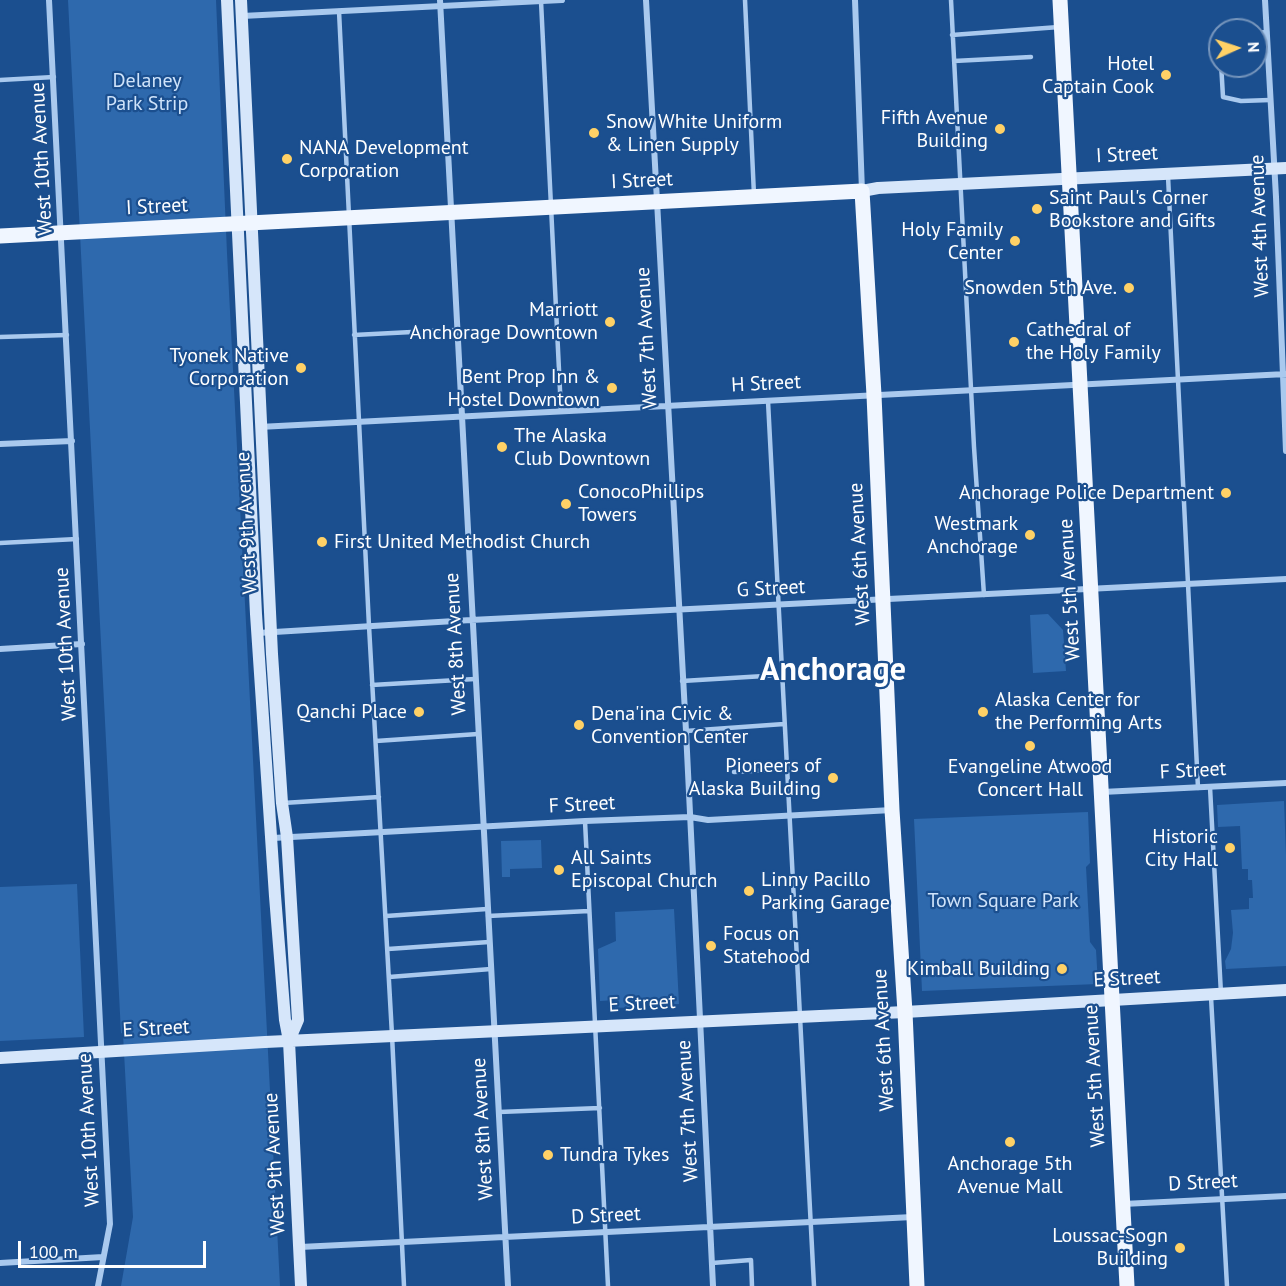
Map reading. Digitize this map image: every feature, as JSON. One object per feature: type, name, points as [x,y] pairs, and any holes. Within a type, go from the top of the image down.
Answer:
[{"type":"main road","name":"West 5th Avenue","points":[[1060,0],[1127,1286]]},
{"type":"main road","name":"I Street","points":[[0,236],[862,191]]},
{"type":"main road","name":"West 6th Avenue","points":[[862,191],[917,1286]]},
{"type":"street","name":"West 10th Avenue","points":[[49,0],[110,1224],[98,1286]]},
{"type":"street","name":"West 9th Avenue","points":[[227,0],[261,427],[271,632],[298,1020],[289,1041]]},
{"type":"street","name":"West 9th Avenue","points":[[241,0],[248,428],[263,722],[284,1008],[289,1041],[301,1286]]},
{"type":"street","points":[[242,16],[440,3],[562,0]]},
{"type":"street","name":"West 7th Avenue","points":[[646,0],[686,730],[713,1286]]},
{"type":"street","name":"West 6th Avenue","points":[[855,0],[862,191]]},
{"type":"street","name":"West 4th Avenue","points":[[1265,0],[1266,18]]},
{"type":"street","name":"West 8th Avenue","points":[[440,3],[508,1286]]},
{"type":"street","name":"West 4th Avenue","points":[[1268,55],[1270,100],[1280,168],[1286,451]]},
{"type":"street","name":"I Street","points":[[862,191],[878,188],[1280,168]]},
{"type":"street","name":"H Street","points":[[248,428],[1284,374]]},
{"type":"street","points":[[0,444],[72,441]]},
{"type":"street","name":"G Street","points":[[258,633],[471,620],[1286,579]]},
{"type":"street","points":[[0,649],[82,644]]},
{"type":"street","name":"F Street","points":[[1101,792],[1286,783]]},
{"type":"street","name":"F Street","points":[[273,838],[585,821],[690,817],[708,820],[892,810]]},
{"type":"street","name":"E Street","points":[[0,1058],[392,1035],[905,1012],[1286,990]]},
{"type":"street","name":"D Street","points":[[1123,1204],[1286,1196]]},
{"type":"street","name":"D Street","points":[[299,1247],[913,1217]]},
{"type":"street","points":[[0,1263],[103,1257]]},
{"type":"lane","points":[[745,0],[754,196]]},
{"type":"lane","points":[[951,0],[984,595]]},
{"type":"lane","points":[[541,1],[561,411]]},
{"type":"lane","points":[[339,11],[404,1286]]},
{"type":"lane","points":[[952,35],[1062,26]]},
{"type":"lane","points":[[954,61],[1031,57]]},
{"type":"lane","points":[[0,80],[54,77]]},
{"type":"lane","points":[[1222,78],[1223,97],[1241,101],[1270,100]]},
{"type":"lane","points":[[1168,174],[1198,788]]},
{"type":"lane","points":[[426,331],[457,330]]},
{"type":"lane","points":[[354,335],[412,332]]},
{"type":"lane","points":[[0,337],[67,334]]},
{"type":"lane","points":[[768,400],[814,1286]]},
{"type":"lane","points":[[0,543],[77,539]]},
{"type":"lane","points":[[682,681],[781,675]]},
{"type":"lane","points":[[372,685],[475,679]]},
{"type":"lane","points":[[686,730],[784,724]]},
{"type":"lane","points":[[376,741],[478,734]]},
{"type":"lane","points":[[734,772],[786,769]]},
{"type":"lane","points":[[1210,787],[1222,1198],[1227,1286]]},
{"type":"lane","points":[[282,803],[379,797]]},
{"type":"lane","points":[[585,821],[608,1286]]},
{"type":"lane","points":[[386,916],[590,911]]},
{"type":"lane","points":[[387,949],[489,942]]},
{"type":"lane","points":[[389,978],[491,969]]},
{"type":"lane","points":[[499,1112],[600,1108]]},
{"type":"lane","points":[[712,1263],[751,1260],[752,1286]]},
{"type":"green space","name":"Delaney Park Strip","points":[[68,0],[216,0],[280,1286],[121,1286],[133,1217],[123,1034],[121,1033]]},
{"type":"green space","points":[[1048,614],[1063,630],[1066,671],[1033,673],[1030,615]]},
{"type":"green space","points":[[1284,801],[1286,966],[1226,969],[1225,961],[1231,949],[1233,933],[1231,910],[1249,909],[1249,898],[1253,898],[1252,880],[1248,880],[1248,869],[1242,869],[1240,826],[1218,827],[1217,805]]},
{"type":"green space","name":"Town Square Park","points":[[1088,812],[1090,863],[1086,867],[1090,942],[1096,950],[1098,984],[922,991],[914,819]]},
{"type":"green space","points":[[541,840],[542,868],[510,869],[510,877],[502,877],[501,841]]},
{"type":"green space","points":[[77,884],[84,1037],[0,1041],[0,887]]},
{"type":"green space","points":[[674,909],[679,1004],[636,1003],[636,1007],[615,1008],[615,1000],[600,1001],[598,949],[616,941],[615,912]]},
{"type":"place","name":"Hotel Captain Cook","points":[[1166,75]]},
{"type":"place","name":"Fifth Avenue Building","points":[[1000,129]]},
{"type":"place","name":"Snow White Uniform & Linen Supply","points":[[594,133]]},
{"type":"place","name":"NANA Development Corporation","points":[[287,159]]},
{"type":"place","name":"Saint Paul's Corner Bookstore and Gifts","points":[[1037,209]]},
{"type":"place","name":"Holy Family Center","points":[[1015,241]]},
{"type":"place","name":"Snowden 5th Ave.","points":[[1129,288]]},
{"type":"place","name":"Marriott Anchorage Downtown","points":[[610,322]]},
{"type":"place","name":"Cathedral of the Holy Family","points":[[1014,342]]},
{"type":"place","name":"Tyonek Native Corporation","points":[[301,368]]},
{"type":"place","name":"Bent Prop Inn & Hostel Downtown","points":[[612,388]]},
{"type":"place","name":"The Alaska Club Downtown","points":[[502,447]]},
{"type":"place","name":"Anchorage Police Department","points":[[1226,493]]},
{"type":"place","name":"ConocoPhillips Towers","points":[[566,504]]},
{"type":"place","name":"Westmark Anchorage","points":[[1030,535]]},
{"type":"place","name":"First United Methodist Church","points":[[322,542]]},
{"type":"place","name":"Qanchi Place","points":[[419,712]]},
{"type":"place","name":"Alaska Center for the Performing Arts","points":[[983,712]]},
{"type":"place","name":"Dena'ina Civic & Convention Center","points":[[579,725]]},
{"type":"place","name":"Evangeline Atwood Concert Hall","points":[[1030,746]]},
{"type":"place","name":"Pioneers of Alaska Building","points":[[833,778]]},
{"type":"place","name":"Historic City Hall","points":[[1230,848]]},
{"type":"place","name":"All Saints Episcopal Church","points":[[559,870]]},
{"type":"place","name":"Linny Pacillo Parking Garage","points":[[749,891]]},
{"type":"place","name":"Focus on Statehood","points":[[711,946]]},
{"type":"place","name":"Kimball Building","points":[[1062,969]]},
{"type":"place","name":"Anchorage 5th Avenue Mall","points":[[1010,1142]]},
{"type":"place","name":"Tundra Tykes","points":[[548,1155]]},
{"type":"place","name":"Loussac-Sogn Building","points":[[1180,1248]]},
{"type":"district","name":"Anchorage","points":[[833,671]]}]
